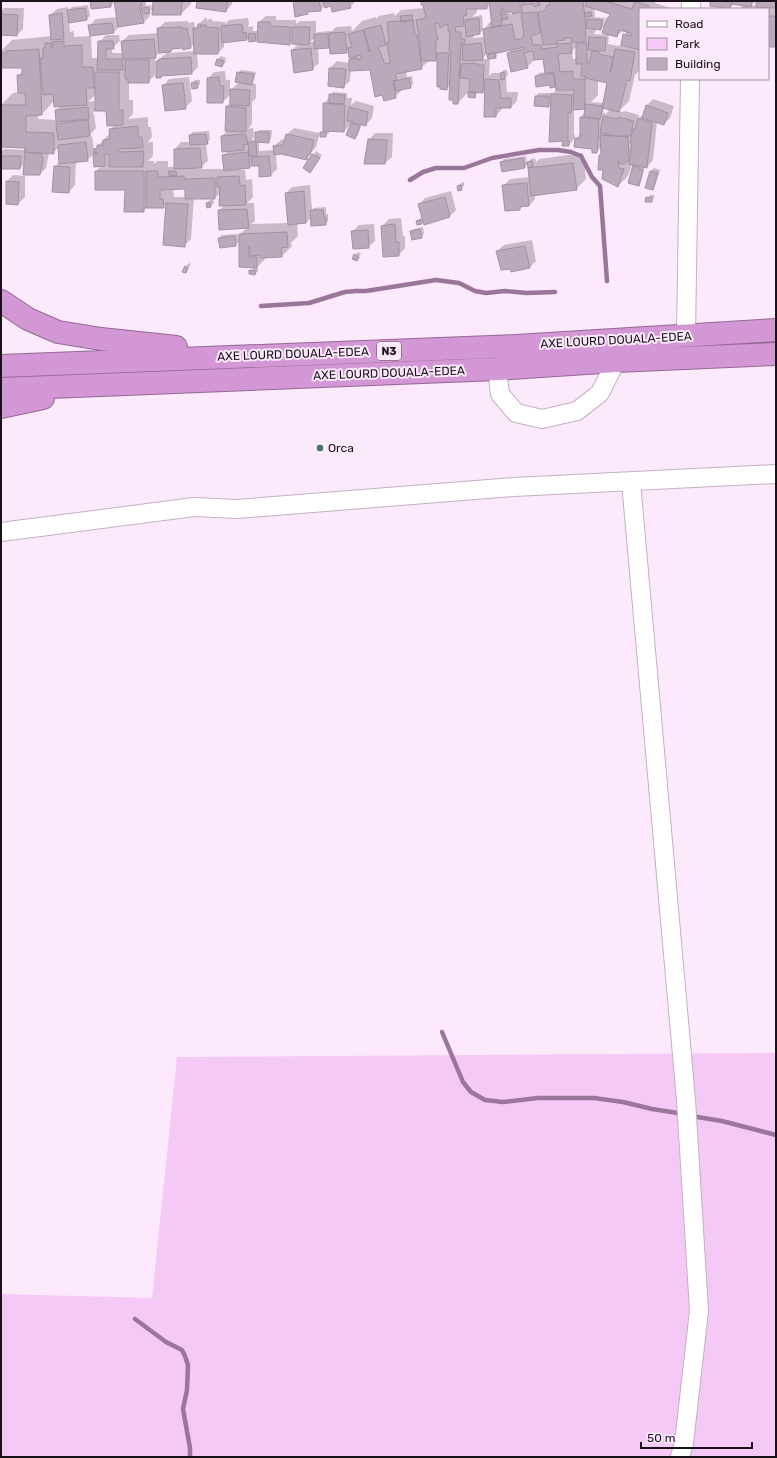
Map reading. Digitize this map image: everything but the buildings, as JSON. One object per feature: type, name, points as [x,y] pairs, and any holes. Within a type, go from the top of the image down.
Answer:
[{"type":"highway","points":[[1,301],[28,319],[58,332],[101,339],[255,356]]},
{"type":"highway","name":"AXE LOURD DOUALA-EDEA","points":[[1,366],[516,346],[776,330]]},
{"type":"highway","name":"AXE LOURD DOUALA-EDEA","points":[[1,389],[497,369],[616,361],[776,354]]},
{"type":"highway","points":[[1,407],[105,385]]},
{"type":"street","points":[[686,336],[690,80]]},
{"type":"street","points":[[497,369],[500,394],[516,413],[542,419],[577,411],[600,393],[616,361]]},
{"type":"street","points":[[1,532],[194,507],[237,509],[514,487],[776,474]]},
{"type":"street","points":[[631,482],[686,1100],[699,1311],[684,1443],[680,1457]]},
{"type":"green space","points":[[776,1053],[776,1457],[1,1457],[1,1294],[152,1298],[177,1057]]},
{"type":"waterway","points":[[410,180],[423,172],[436,168],[464,168],[492,158],[539,150],[558,150],[571,152],[581,156],[592,177],[600,186],[607,281]]},
{"type":"waterway","points":[[261,306],[309,303],[345,292],[366,291],[436,280],[459,283],[475,291],[486,293],[505,291],[527,293],[555,292]]},
{"type":"waterway","points":[[442,1032],[463,1082],[471,1092],[485,1100],[503,1102],[538,1098],[594,1098],[684,1114]]},
{"type":"waterway","points":[[691,1116],[722,1121],[776,1135]]},
{"type":"waterway","points":[[135,1319],[166,1342],[182,1350],[185,1356],[188,1365],[187,1390],[183,1409],[190,1448],[190,1457]]},
{"type":"place","name":"Orca","points":[[320,448]]}]
